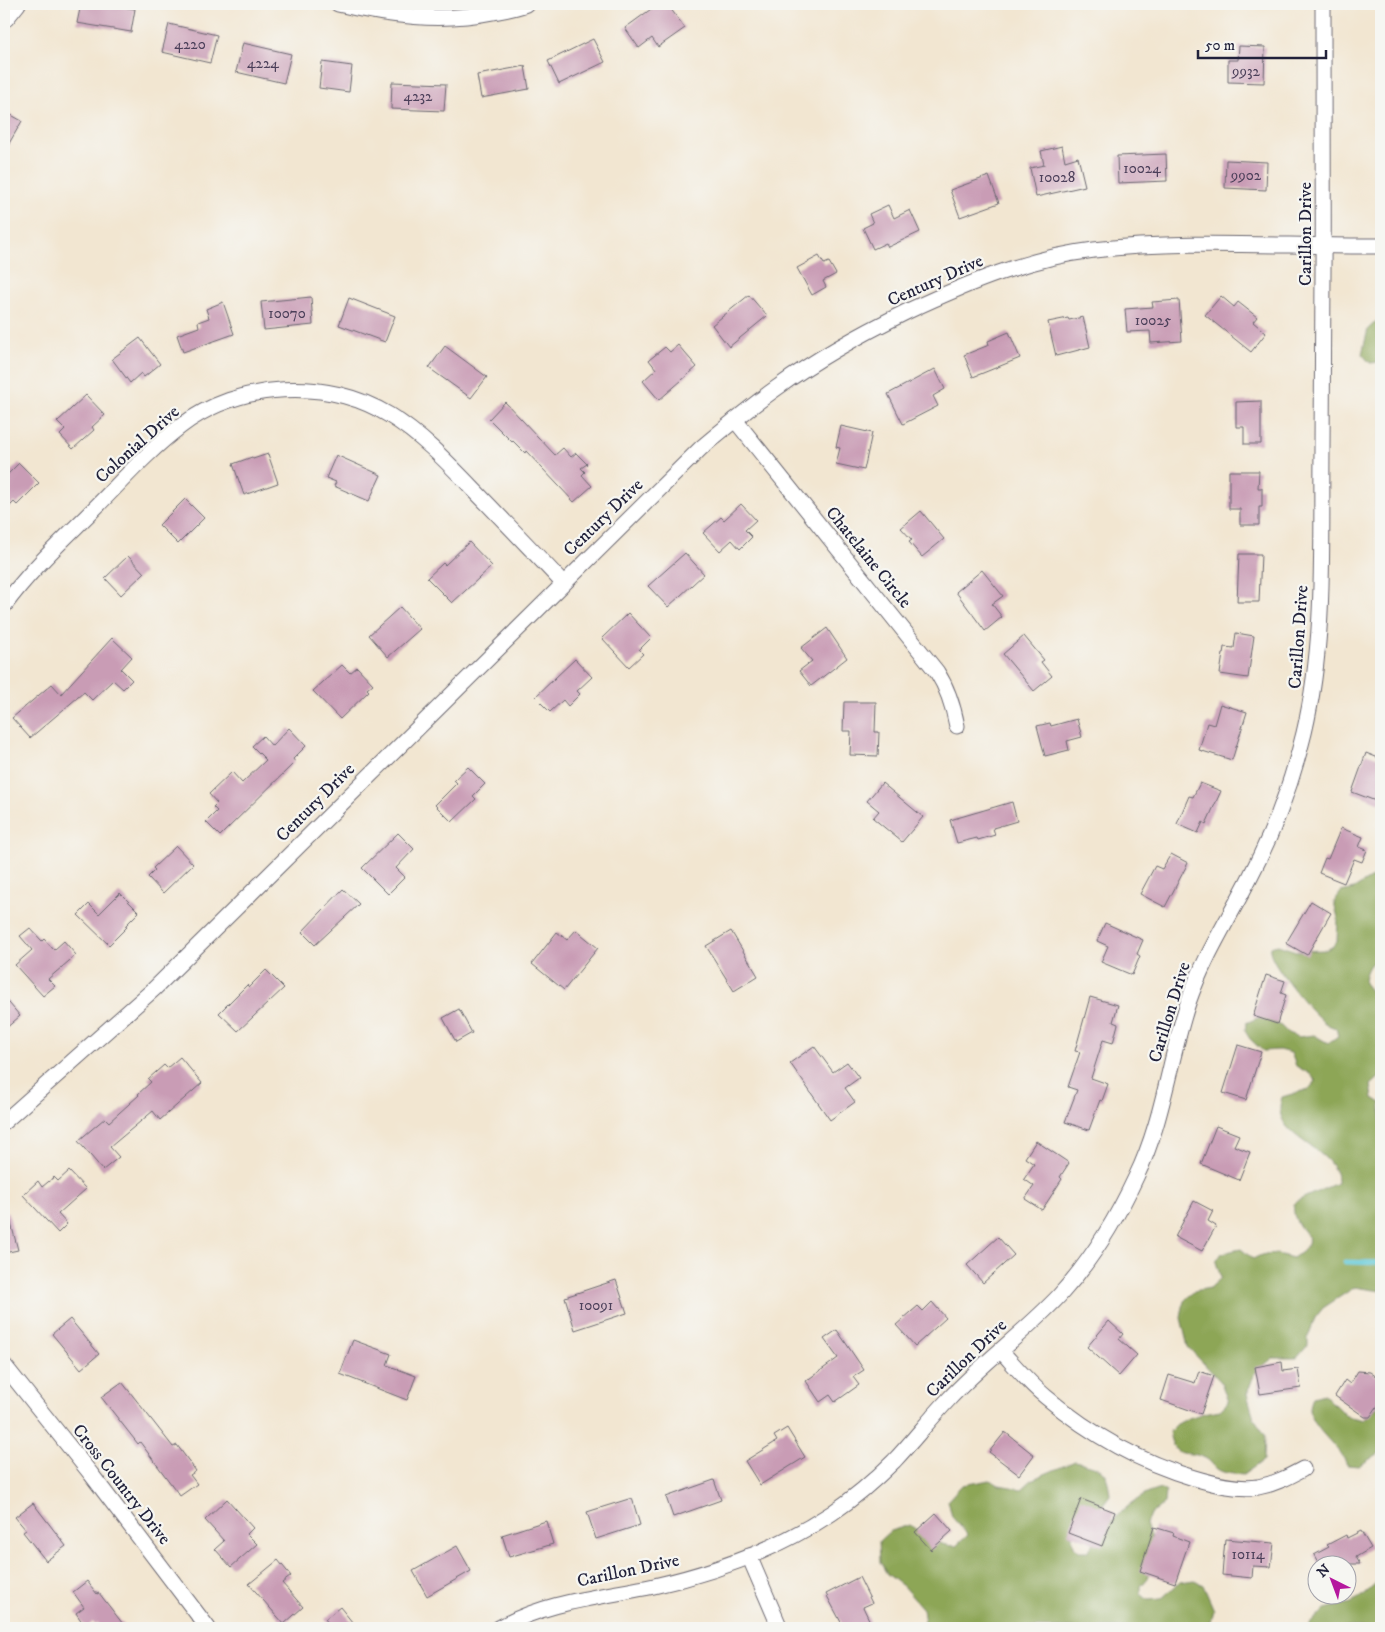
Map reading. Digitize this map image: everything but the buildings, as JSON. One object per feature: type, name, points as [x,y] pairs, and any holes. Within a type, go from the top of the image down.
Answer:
[{"type":"street","points":[[6,19],[18,4]]},
{"type":"street","points":[[338,4],[375,13],[438,18],[475,16],[526,4]]},
{"type":"street","name":"Carillon Drive","points":[[499,1628],[544,1608],[658,1585],[707,1572],[750,1556],[794,1536],[831,1513],[861,1491],[893,1462],[971,1376],[1001,1351],[1060,1295],[1092,1254],[1116,1217],[1138,1174],[1155,1132],[1187,1007],[1202,966],[1251,876],[1269,836],[1288,788],[1303,740],[1312,698],[1320,616],[1324,246],[1323,4]]},
{"type":"street","name":"Century Drive","points":[[4,1122],[154,989],[701,448],[777,387],[823,356],[876,326],[928,302],[990,275],[1043,258],[1093,250],[1156,244],[1381,246]]},
{"type":"street","name":"Colonial Drive","points":[[4,606],[30,573],[152,451],[182,425],[218,404],[251,394],[289,390],[323,391],[356,400],[389,415],[443,458],[564,583]]},
{"type":"street","name":"Chatelaine Circle","points":[[735,420],[937,672],[947,688],[954,707],[957,726]]},
{"type":"street","points":[[1001,1351],[1044,1396],[1074,1420],[1108,1442],[1142,1460],[1210,1483],[1238,1488],[1279,1483],[1303,1469]]},
{"type":"street","name":"Cross Country Drive","points":[[4,1365],[91,1474],[208,1628]]},
{"type":"street","points":[[750,1556],[780,1628]]},
{"type":"green space","points":[[1381,317],[1381,362],[1370,363],[1362,354],[1368,329]]},
{"type":"green space","points":[[1381,872],[1381,957],[1369,967],[1364,983],[1381,1004],[1381,1076],[1371,1085],[1373,1098],[1381,1103],[1381,1291],[1355,1287],[1323,1308],[1315,1318],[1308,1337],[1308,1345],[1297,1358],[1273,1358],[1255,1372],[1247,1394],[1254,1418],[1265,1435],[1264,1460],[1243,1475],[1226,1473],[1217,1469],[1205,1458],[1177,1451],[1171,1442],[1169,1432],[1177,1424],[1204,1413],[1220,1410],[1228,1402],[1221,1382],[1188,1347],[1181,1318],[1184,1301],[1194,1291],[1210,1288],[1221,1278],[1216,1262],[1222,1253],[1241,1249],[1253,1259],[1264,1254],[1277,1254],[1293,1258],[1305,1249],[1309,1238],[1295,1218],[1294,1203],[1337,1183],[1336,1172],[1328,1161],[1290,1130],[1283,1121],[1280,1110],[1282,1097],[1309,1089],[1316,1081],[1310,1074],[1296,1066],[1291,1053],[1279,1050],[1263,1051],[1250,1039],[1245,1031],[1246,1023],[1260,1017],[1281,1026],[1288,1033],[1298,1037],[1314,1035],[1328,1043],[1338,1036],[1336,1028],[1326,1024],[1301,999],[1275,963],[1270,947],[1278,945],[1296,951],[1325,950],[1332,947],[1337,941],[1338,918],[1334,902],[1341,892],[1354,889]]},
{"type":"green space","points":[[1324,1394],[1346,1416],[1364,1420],[1381,1405],[1381,1452],[1359,1466],[1347,1465],[1338,1451],[1315,1424],[1312,1416],[1310,1407],[1313,1397]]},
{"type":"green space","points":[[1075,1461],[1101,1470],[1107,1478],[1110,1495],[1098,1511],[1071,1531],[1074,1546],[1079,1551],[1088,1551],[1110,1523],[1129,1505],[1150,1492],[1161,1489],[1166,1492],[1165,1503],[1150,1514],[1146,1524],[1151,1539],[1152,1565],[1148,1578],[1141,1586],[1141,1594],[1148,1600],[1161,1599],[1180,1582],[1195,1580],[1203,1585],[1214,1610],[1210,1625],[1212,1628],[921,1628],[925,1624],[923,1609],[903,1586],[887,1574],[880,1562],[879,1541],[890,1531],[910,1525],[937,1542],[956,1546],[968,1535],[952,1517],[948,1500],[962,1485],[990,1480],[999,1485],[1022,1489],[1033,1479]]},
{"type":"green space","points":[[1381,1565],[1381,1628],[1307,1628],[1325,1609],[1347,1604],[1358,1604],[1358,1600],[1376,1584]]},
{"type":"waterway","points":[[1345,1262],[1381,1263]]}]
